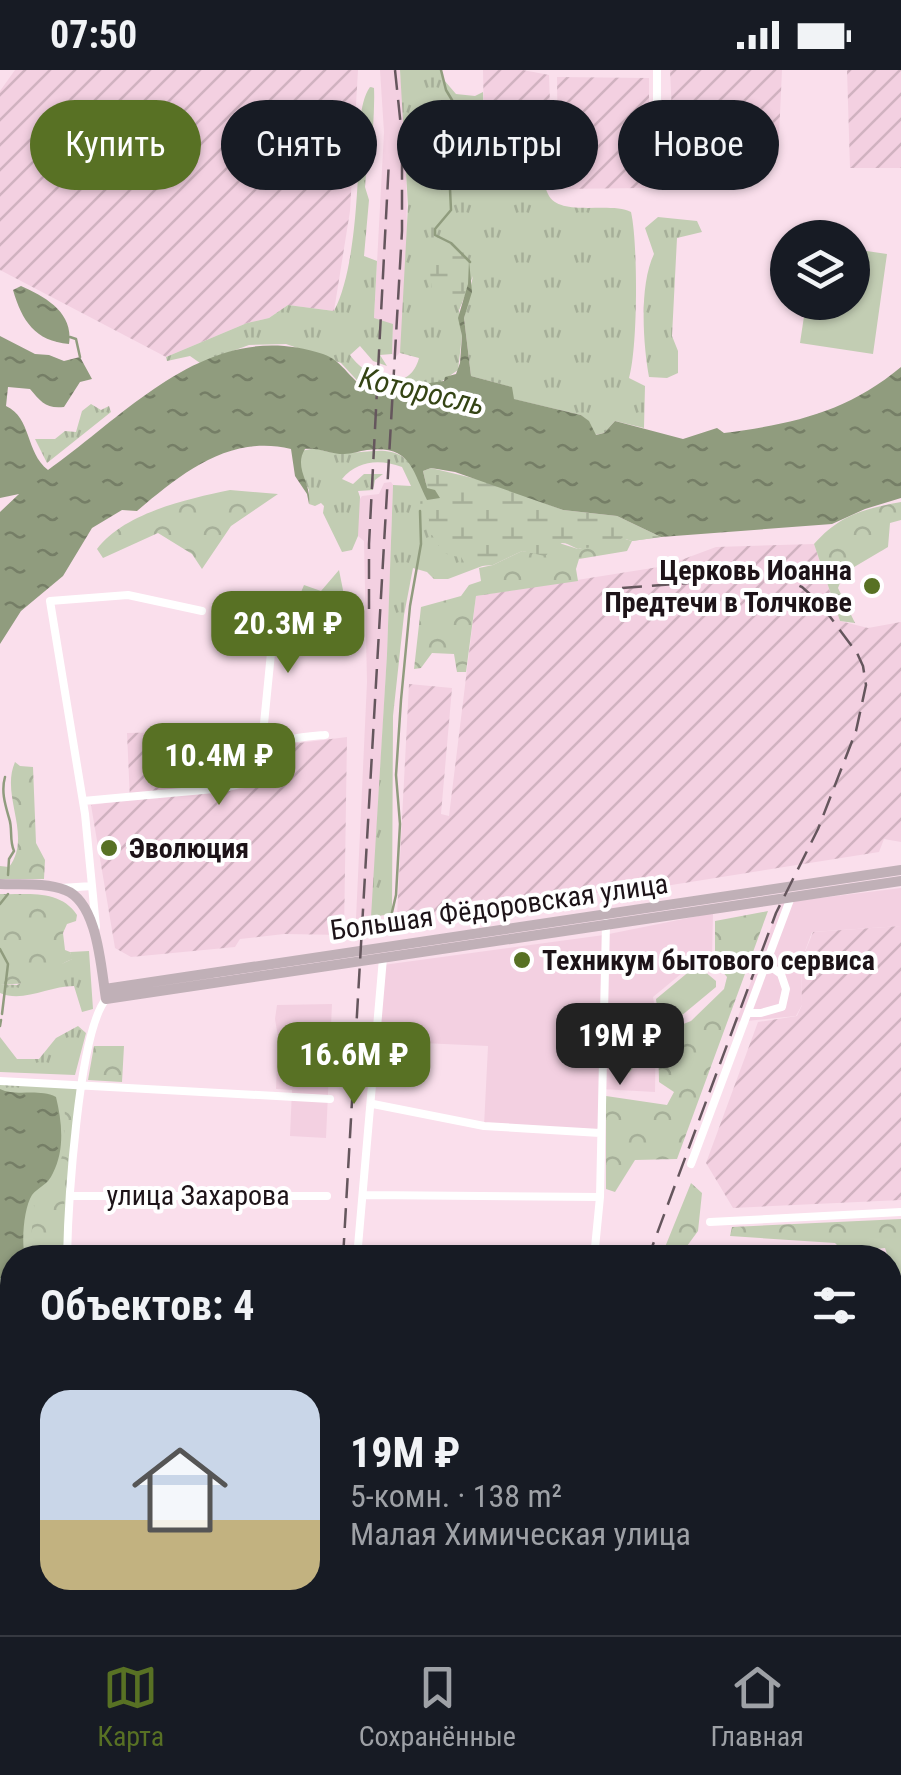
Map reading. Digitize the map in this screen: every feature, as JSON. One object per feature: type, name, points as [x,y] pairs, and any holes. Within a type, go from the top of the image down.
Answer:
[{"type":"main road","name":"Большая Фёдоровская улица","points":[[106,994],[383,958],[901,870]]},
{"type":"main road","name":"Большая Фёдоровская улица","points":[[106,994],[607,919],[901,881]]},
{"type":"main road","points":[[0,884],[59,888],[89,908],[106,994]]},
{"type":"street","points":[[657,70],[657,100]]},
{"type":"street","points":[[89,908],[92,886],[82,801],[50,601],[128,595],[202,610]]},
{"type":"street","points":[[82,801],[225,788],[257,779],[272,643],[354,643]]},
{"type":"street","points":[[261,754],[284,741],[325,735]]},
{"type":"street","points":[[59,888],[92,886]]},
{"type":"street","points":[[691,1164],[792,897]]},
{"type":"street","points":[[595,1245],[607,919]]},
{"type":"street","points":[[359,1245],[383,958]]},
{"type":"street","points":[[748,1013],[770,1012],[782,1006],[785,999],[781,974],[766,964]]},
{"type":"street","points":[[68,1245],[82,1085],[96,1017],[106,994]]},
{"type":"street","points":[[0,1081],[330,1100]]},
{"type":"street","points":[[373,1104],[484,1126],[600,1133]]},
{"type":"street","points":[[365,1195],[600,1197]]},
{"type":"street","name":"улица Захарова","points":[[70,1196],[326,1196]]},
{"type":"street","points":[[710,1222],[901,1212]]},
{"type":"shaded area","points":[[15,70],[358,70],[356,100],[221,100],[221,190],[351,190],[334,311],[288,305],[269,318],[247,323],[166,357],[0,270],[0,91]]},
{"type":"shaded area","points":[[380,70],[400,70],[403,100],[397,100],[397,190],[406,190],[407,249],[401,351],[396,357],[392,354],[393,328],[374,319],[384,132]]},
{"type":"shaded area","points":[[483,70],[523,70],[549,75],[550,100],[484,100]]},
{"type":"shaded area","points":[[670,70],[782,70],[779,136],[779,100],[671,100]]},
{"type":"shaded area","points":[[847,70],[901,70],[901,168],[850,168]]},
{"type":"shaded area","points":[[557,77],[649,78],[649,100],[618,100],[618,188],[598,189],[598,100],[557,100]]},
{"type":"shaded area","points":[[391,482],[387,654],[372,912],[371,917],[356,919],[367,682],[364,541],[358,536],[358,502],[362,496],[379,494],[384,483]]},
{"type":"shaded area","points":[[814,544],[840,621],[868,628],[901,622],[901,842],[884,839],[879,852],[615,894],[607,886],[597,893],[449,915],[397,916],[409,684],[452,688],[441,814],[449,816],[476,596],[665,566],[716,547]]},
{"type":"shaded area","points":[[222,731],[222,792],[257,786],[265,757],[291,744],[347,737],[344,935],[284,934],[240,939],[235,947],[131,957],[115,948],[91,805],[130,800],[127,733]]},
{"type":"shaded area","points":[[901,888],[901,926],[812,932],[801,962],[802,1005],[796,1016],[736,1022],[780,903]]},
{"type":"shaded area","points":[[713,913],[712,959],[693,964],[653,997],[655,1092],[601,1089],[600,1133],[484,1126],[488,1046],[378,1041],[383,965],[604,935]]},
{"type":"shaded area","points":[[901,926],[901,1200],[733,1208],[706,1163],[758,1022],[797,1016],[802,1005],[801,962],[813,932]]},
{"type":"shaded area","points":[[332,1004],[326,1138],[290,1136],[292,1090],[276,1089],[277,1005]]},
{"type":"green space","points":[[400,70],[441,70],[456,94],[475,96],[483,92],[483,100],[402,100]]},
{"type":"green space","points":[[370,87],[374,88],[374,100],[364,100]]},
{"type":"green space","points":[[357,190],[366,190],[369,200],[364,256],[377,261],[374,318],[393,324],[392,354],[380,355],[387,366],[373,361],[360,346],[350,355],[377,377],[406,377],[419,358],[400,353],[407,190],[547,190],[554,201],[563,205],[631,212],[636,295],[629,378],[645,386],[644,428],[615,421],[604,433],[595,435],[581,415],[513,399],[511,387],[471,376],[464,318],[473,276],[459,310],[462,336],[458,370],[438,384],[380,391],[364,388],[341,363],[286,344],[249,345],[200,363],[190,356],[167,361],[166,357],[247,323],[269,318],[288,305],[334,311],[350,257]]},
{"type":"green space","points":[[658,217],[697,221],[702,232],[677,238],[672,336],[678,351],[678,373],[667,378],[649,377],[644,332],[646,282],[654,254],[645,228]]},
{"type":"green space","points":[[451,243],[469,260],[468,284],[459,310],[458,294],[447,297],[432,293],[430,271],[435,256],[448,251]]},
{"type":"green space","points":[[870,252],[887,254],[873,354],[800,343],[803,320],[870,320]]},
{"type":"green space","points":[[91,404],[101,410],[109,406],[111,412],[47,463],[35,439],[55,439],[65,431],[76,432],[82,411]]},
{"type":"green space","points":[[316,448],[346,453],[389,451],[412,465],[421,482],[661,537],[632,541],[627,538],[615,546],[560,543],[551,553],[522,551],[448,579],[434,579],[413,568],[393,716],[392,914],[371,917],[393,485],[411,486],[402,467],[394,464],[370,463],[348,473],[342,479],[353,484],[364,474],[383,474],[375,480],[373,490],[358,491],[358,536],[352,550],[342,552],[323,513],[324,506],[309,504],[309,490],[301,475],[301,451]]},
{"type":"green space","points":[[431,468],[485,481],[563,510],[617,516],[661,537],[632,541],[622,538],[607,547],[578,549],[563,542],[545,556],[522,551],[493,565],[467,567],[461,557],[446,554],[428,535],[429,519],[420,511],[421,482],[425,496],[436,495],[435,490],[427,488],[423,471]]},
{"type":"green space","points":[[230,490],[278,494],[231,526],[202,569],[192,554],[158,533],[103,558],[97,549],[109,536],[140,517],[176,503]]},
{"type":"green space","points":[[901,502],[901,520],[890,523],[888,547],[844,573],[838,588],[855,623],[840,621],[814,544],[833,526],[853,515]]},
{"type":"green space","points":[[622,538],[632,541],[627,551],[579,559],[578,581],[476,596],[466,672],[457,672],[454,654],[432,653],[421,668],[414,669],[421,607],[461,596],[469,585],[481,581],[479,568],[522,551],[546,553],[559,543],[578,549]]},
{"type":"green space","points":[[339,570],[350,625],[340,647],[281,640],[304,585],[321,591]]},
{"type":"green space","points":[[15,762],[33,767],[36,843],[45,860],[44,879],[0,879],[0,866],[9,867],[18,842],[11,788]]},
{"type":"green space","points":[[0,894],[43,895],[70,907],[77,915],[76,921],[67,924],[63,933],[65,950],[73,959],[40,979],[0,984]]},
{"type":"green space","points":[[768,911],[677,1159],[635,1160],[615,1192],[606,1189],[606,1096],[667,1105],[674,1092],[659,1082],[658,1034],[691,1021],[724,989],[727,977],[715,963],[715,921]]},
{"type":"green space","points":[[89,951],[93,1009],[82,1012],[74,986],[18,996],[0,993],[0,984],[17,985],[72,959],[70,952]]},
{"type":"green space","points":[[697,965],[716,981],[716,987],[675,1021],[662,1012],[656,999]]},
{"type":"green space","points":[[606,1014],[654,1017],[662,1024],[656,1032],[638,1031],[632,1036],[634,1067],[629,1073],[621,1060],[608,1056],[603,1021]]},
{"type":"green space","points":[[78,1026],[86,1033],[75,1075],[0,1072],[0,1037],[17,1059],[39,1059],[56,1038]]},
{"type":"green space","points":[[94,1046],[124,1046],[122,1082],[88,1080]]},
{"type":"green space","points":[[0,1084],[77,1088],[66,1245],[0,1245]]},
{"type":"green space","points":[[66,1092],[77,1094],[65,1184],[63,1241],[60,1245],[30,1245],[35,1198],[55,1178],[64,1136]]},
{"type":"green space","points":[[691,1183],[702,1193],[698,1231],[688,1245],[666,1245]]},
{"type":"green space","points":[[901,1219],[901,1245],[837,1245],[730,1236],[732,1227]]},
{"type":"water","name":"Которосль","points":[[469,260],[472,292],[464,318],[471,376],[512,387],[514,399],[581,415],[596,435],[604,433],[615,421],[683,439],[717,428],[724,433],[796,420],[860,395],[901,367],[901,498],[832,524],[661,537],[617,516],[563,510],[455,472],[431,468],[423,471],[427,488],[435,490],[440,498],[427,500],[408,462],[393,451],[382,449],[344,454],[305,449],[301,463],[309,504],[295,476],[291,449],[247,447],[207,460],[137,511],[122,510],[92,528],[63,576],[21,611],[0,644],[0,512],[19,494],[0,498],[0,336],[35,354],[64,361],[80,357],[92,379],[80,382],[64,407],[44,404],[30,389],[8,387],[6,406],[20,419],[35,454],[48,470],[175,376],[208,359],[244,348],[282,346],[323,354],[371,391],[444,381],[456,374],[460,363],[462,336],[458,318],[468,284]]},
{"type":"water","points":[[21,286],[40,295],[63,315],[69,344],[47,339],[32,328],[13,290]]},
{"type":"water","points":[[0,1089],[56,1097],[61,1135],[53,1173],[32,1195],[24,1245],[0,1245]]},
{"type":"waterway","points":[[441,70],[446,90],[458,110],[462,143],[450,189],[451,210],[435,229],[435,235],[451,243],[470,262]]},
{"type":"waterway","points":[[70,337],[76,339],[80,357]]},
{"type":"waterway","points":[[390,921],[396,895],[400,824],[396,775],[401,700],[410,606],[421,544],[420,511]]},
{"type":"waterway","points":[[5,777],[4,798],[14,851],[8,875]]},
{"type":"waterway","points":[[0,904],[8,894]]},
{"type":"waterway","points":[[0,949],[8,964],[2,1014]]},
{"type":"waterway","points":[[0,1026],[1,1020]]},
{"type":"railway","points":[[344,1245],[402,231],[402,137],[395,70]]},
{"type":"railway","points":[[369,609],[389,160]]},
{"type":"railway","points":[[622,588],[778,576],[802,587],[819,602],[857,653],[866,685],[856,731],[818,829],[776,913],[653,1245]]},
{"type":"place","name":"Церковь Иоанна Предтечи в Толчкове","points":[[872,586]]},
{"type":"place","name":"Эволюция","points":[[109,848]]},
{"type":"place","name":"Техникум бытового сервиса","points":[[522,960]]}]
